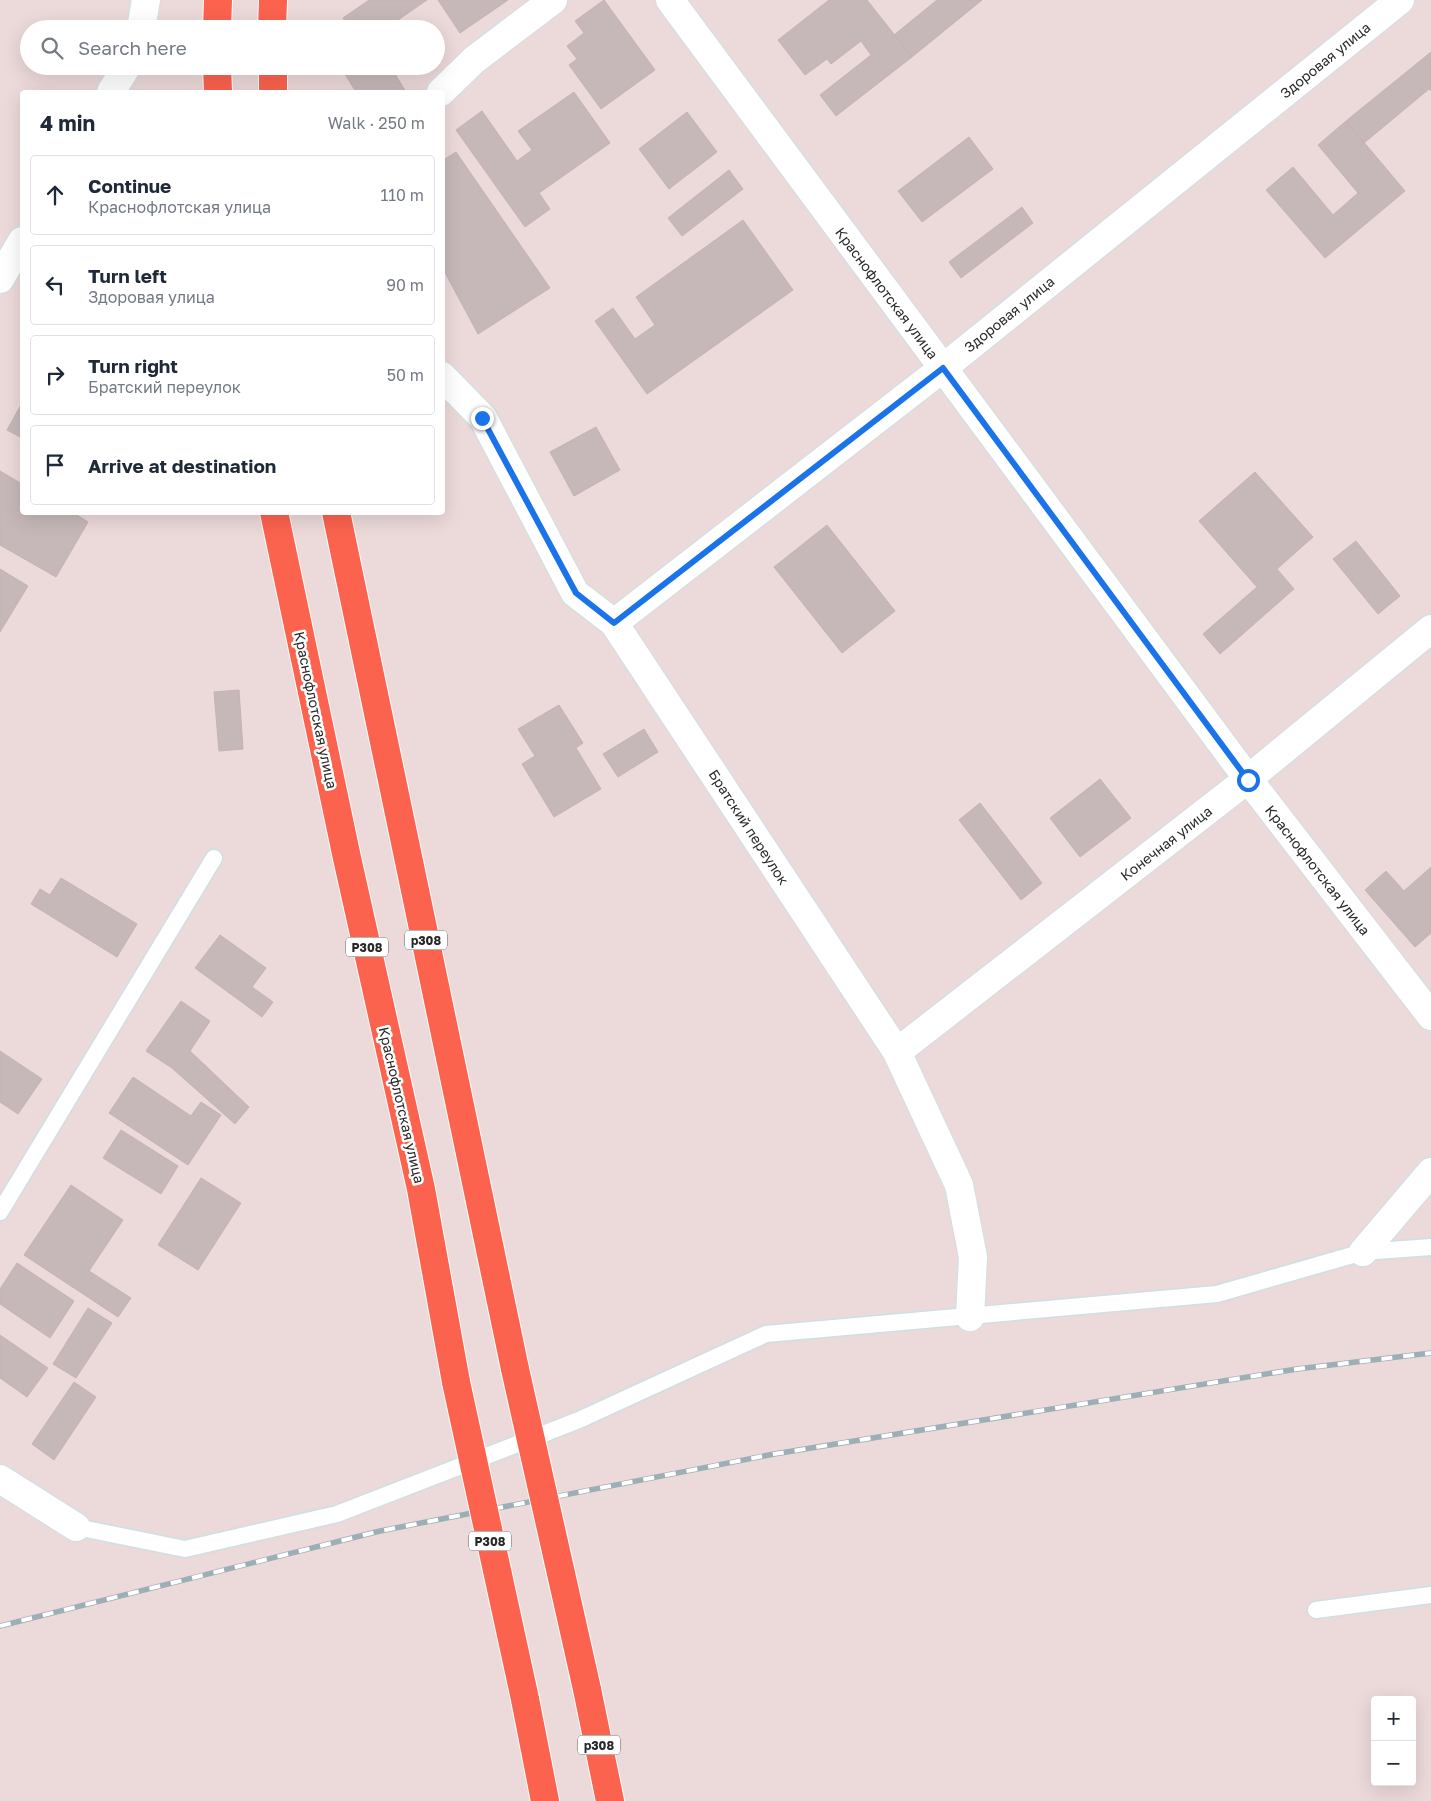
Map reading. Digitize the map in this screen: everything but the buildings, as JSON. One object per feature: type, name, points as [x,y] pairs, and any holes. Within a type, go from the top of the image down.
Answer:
[{"type":"main road","points":[[217,20],[218,0]]},
{"type":"main road","points":[[272,20],[273,0]]},
{"type":"main road","points":[[217,75],[218,90]]},
{"type":"main road","points":[[273,75],[274,90]]},
{"type":"main road","name":"Краснофлотская улица","points":[[275,515],[347,858],[421,1189],[456,1382],[545,1801]]},
{"type":"main road","name":"p308","points":[[337,515],[514,1369],[587,1689],[610,1801]]},
{"type":"street","points":[[143,20],[146,0]]},
{"type":"street","points":[[443,90],[474,60],[553,0]]},
{"type":"street","name":"Краснофлотская улица","points":[[670,0],[1248,780],[1431,1016]]},
{"type":"street","name":"Здоровая улица","points":[[614,623],[943,368],[1400,0]]},
{"type":"street","points":[[112,90],[121,75]]},
{"type":"street","points":[[0,278],[20,244]]},
{"type":"street","name":"Братский переулок","points":[[445,379],[482,418],[576,593],[614,623],[897,1052],[959,1185],[973,1257],[970,1317]]},
{"type":"street","name":"Конечная улица","points":[[897,1052],[1248,780],[1431,629]]},
{"type":"street","points":[[1363,1252],[1431,1172]]},
{"type":"street","points":[[0,1479],[76,1527]]},
{"type":"lane","points":[[0,1212],[214,858]]},
{"type":"lane","points":[[76,1527],[185,1549],[337,1514],[579,1420],[766,1334],[1216,1294],[1363,1252],[1431,1247]]},
{"type":"lane","points":[[1316,1610],[1431,1595]]},
{"type":"railway","points":[[0,1626],[380,1531],[774,1454],[1297,1369],[1431,1353]]},
{"type":"route","points":[[482,418],[576,593],[614,623],[943,368],[1248,780]]}]
